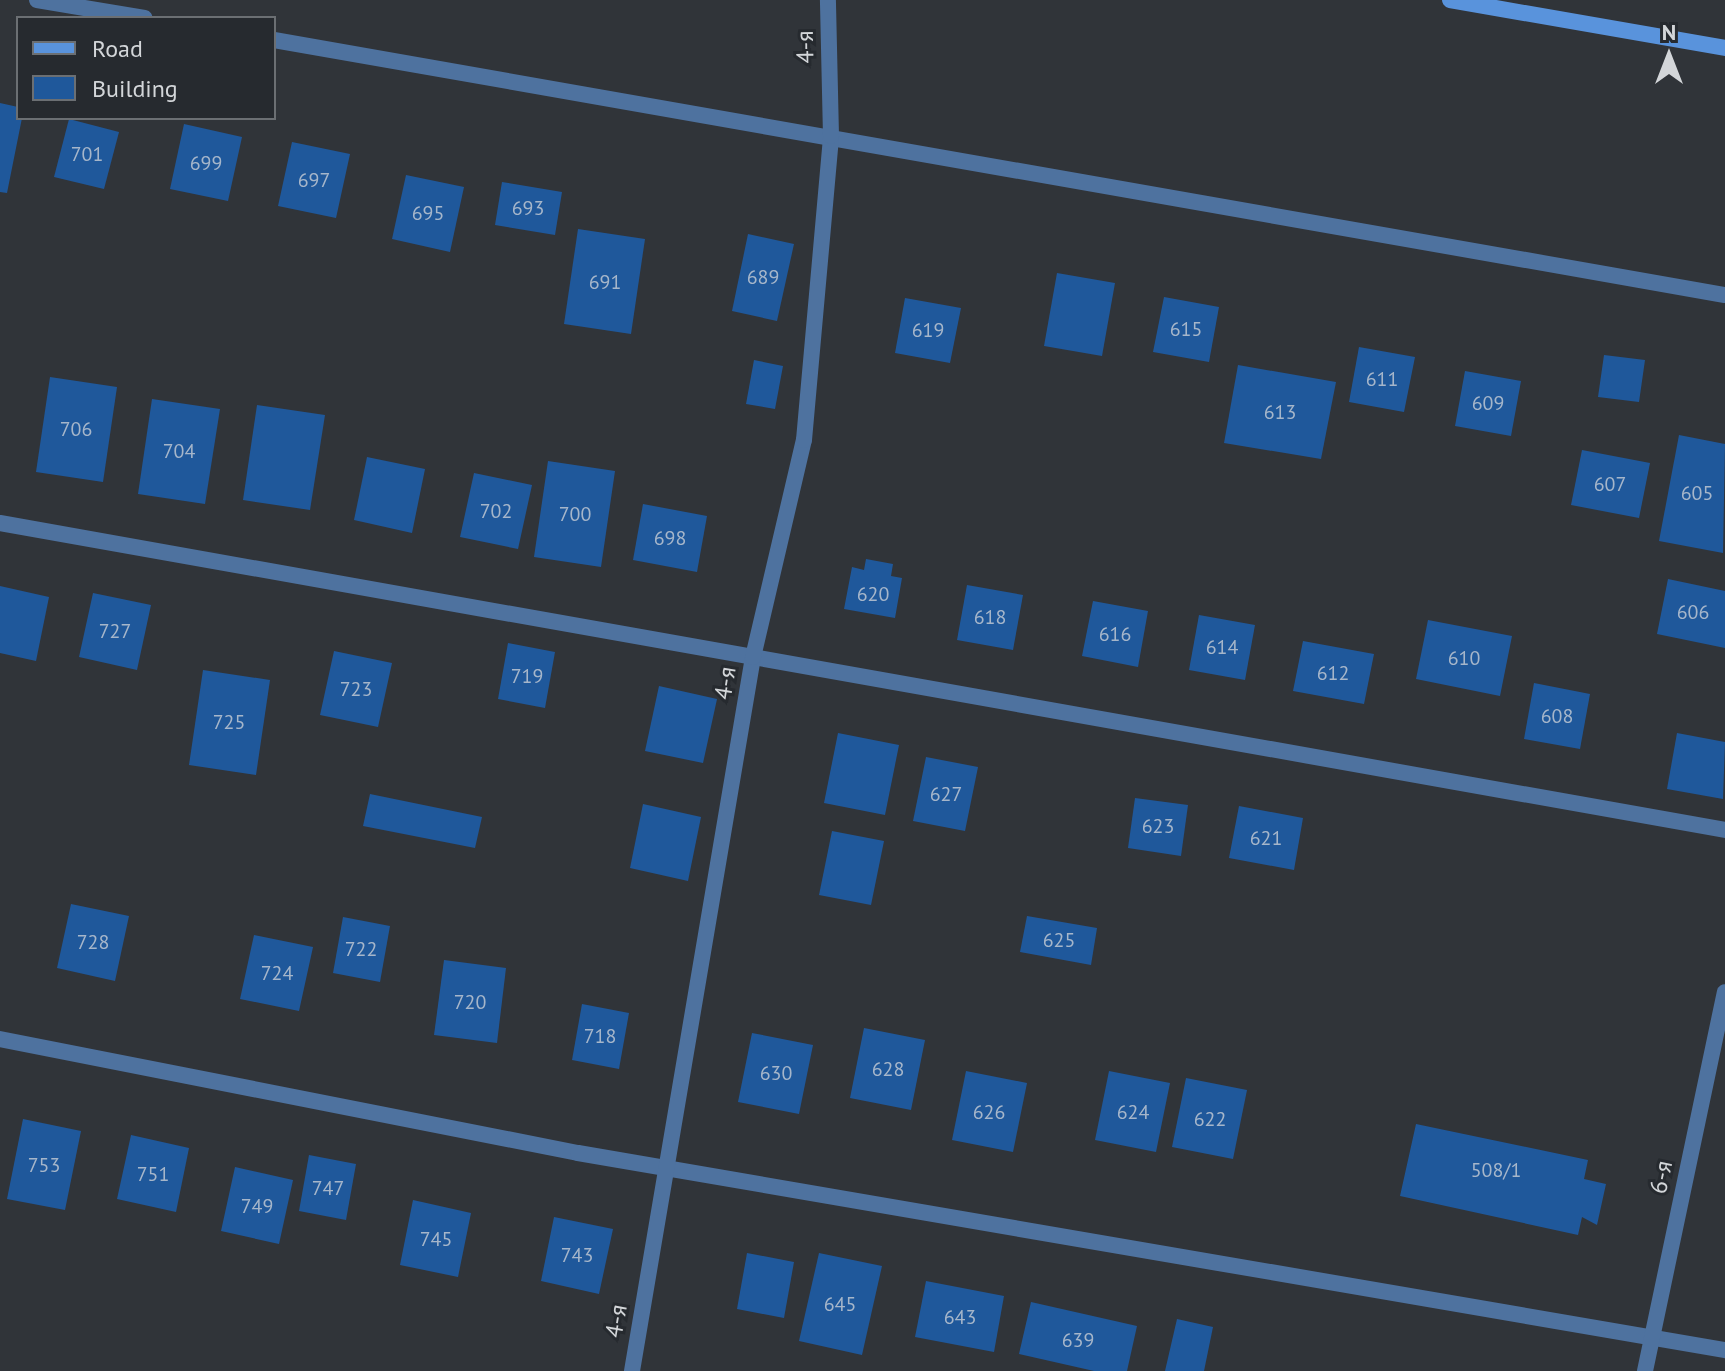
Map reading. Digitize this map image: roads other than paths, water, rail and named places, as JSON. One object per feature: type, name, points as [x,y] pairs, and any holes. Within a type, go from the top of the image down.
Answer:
[{"type":"main road","points":[[1450,0],[1725,48]]},
{"type":"street","points":[[37,0],[132,16]]},
{"type":"street","name":"4-я","points":[[632,1371],[753,657],[804,440],[831,136],[828,0]]},
{"type":"street","points":[[276,40],[1725,295]]},
{"type":"street","points":[[0,523],[1725,830]]},
{"type":"street","name":"6-я","points":[[1645,1371],[1725,992]]},
{"type":"street","points":[[0,1039],[668,1168],[1725,1350]]}]
